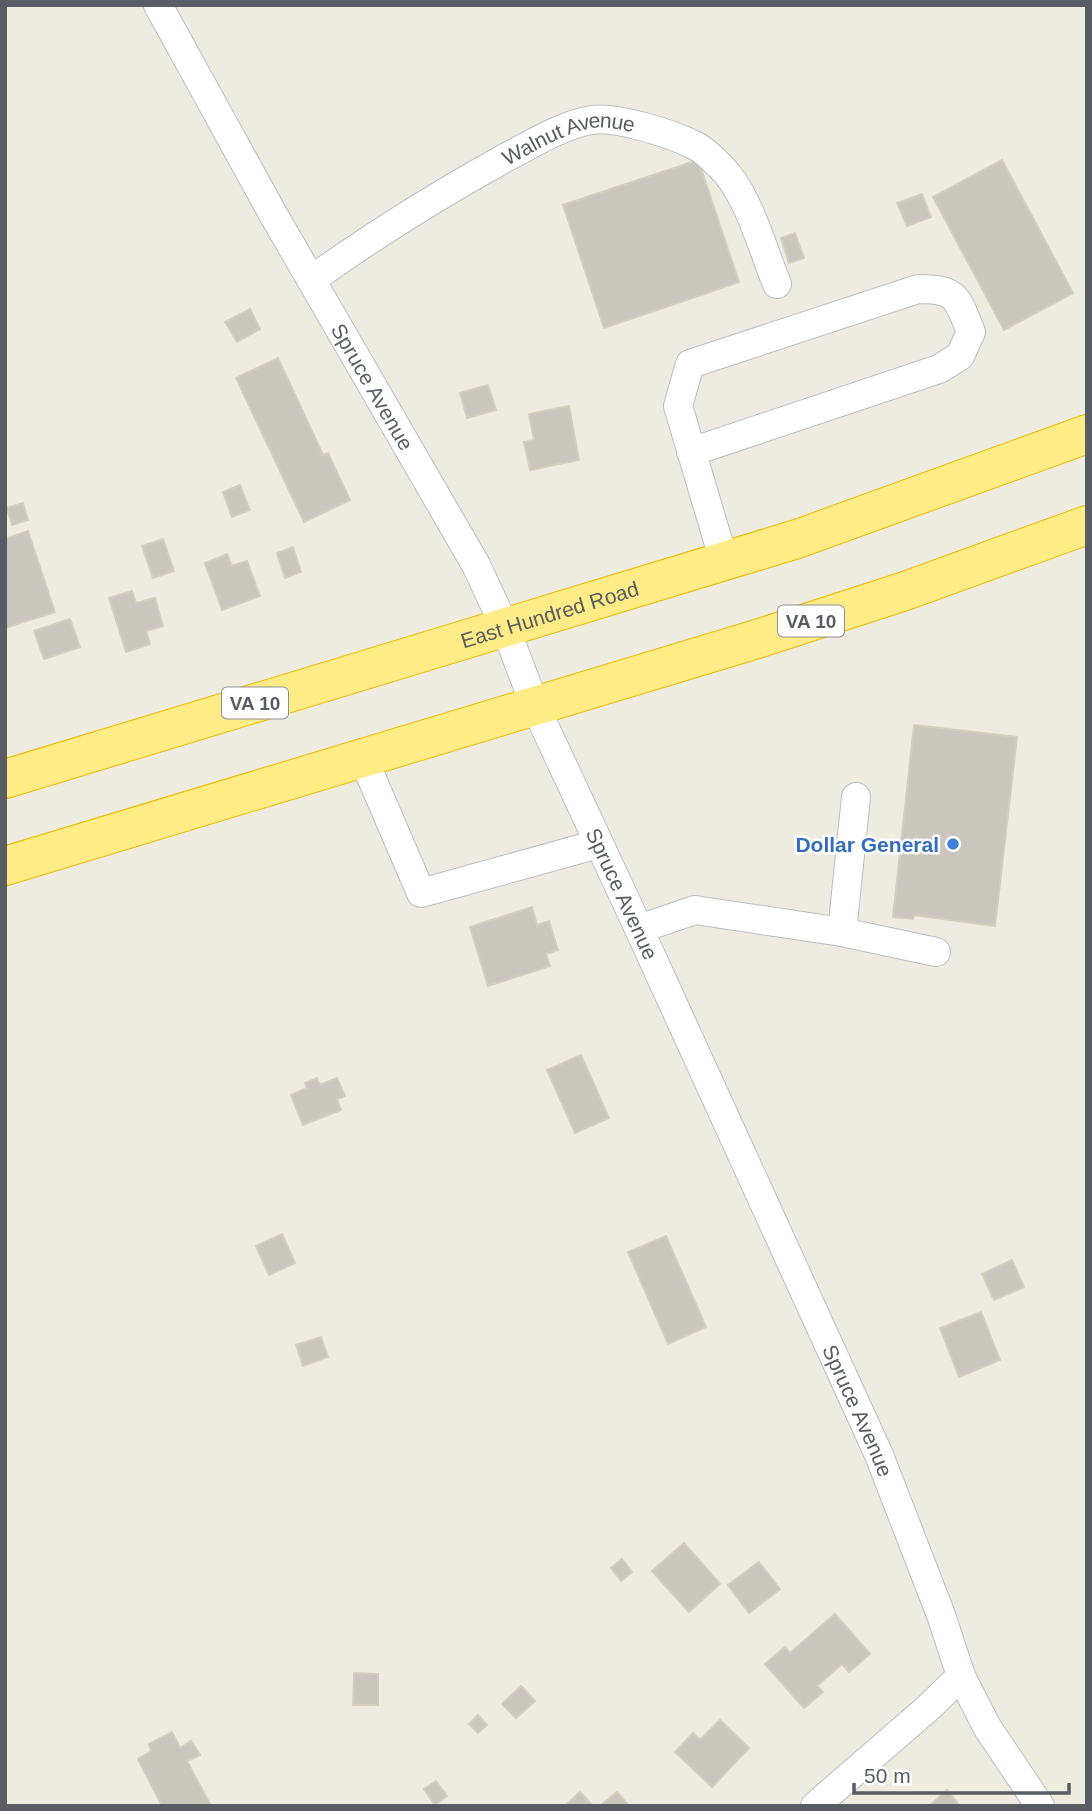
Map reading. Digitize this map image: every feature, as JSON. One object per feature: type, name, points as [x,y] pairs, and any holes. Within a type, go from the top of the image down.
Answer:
[{"type":"highway","name":"East Hundred Road","points":[[5,779],[797,539],[1087,434]]},
{"type":"highway","name":"VA 10","points":[[5,866],[905,591],[1086,529]]},
{"type":"street","name":"Spruce Avenue","points":[[158,5],[311,280],[475,565],[505,627],[535,706],[879,1455],[941,1615],[961,1676],[987,1727],[1040,1806]]},
{"type":"street","name":"Walnut Avenue","points":[[311,280],[372,236],[450,188],[528,146],[579,122],[594,119],[617,120],[673,137],[697,146],[721,166],[741,195],[777,284]]},
{"type":"street","points":[[691,452],[939,369],[960,356],[971,332],[958,299],[941,289],[918,289],[690,364],[678,405],[691,452],[723,561]]},
{"type":"street","points":[[363,758],[421,893],[598,844]]},
{"type":"street","points":[[842,932],[856,797]]},
{"type":"street","points":[[639,929],[695,911],[842,932],[936,951]]},
{"type":"street","points":[[815,1806],[961,1676]]},
{"type":"building","points":[[698,160],[739,282],[604,328],[563,205]]},
{"type":"building","points":[[1002,160],[1073,293],[1004,330],[933,197]]},
{"type":"building","points":[[922,194],[931,217],[907,226],[897,203]]},
{"type":"building","points":[[795,233],[804,258],[789,263],[781,238]]},
{"type":"building","points":[[250,309],[260,329],[237,342],[225,322]]},
{"type":"building","points":[[278,358],[323,455],[328,453],[350,500],[304,522],[236,378]]},
{"type":"building","points":[[488,385],[496,410],[467,418],[460,393]]},
{"type":"building","points":[[569,406],[579,460],[530,470],[524,442],[534,440],[529,414]]},
{"type":"building","points":[[240,485],[250,510],[232,517],[223,492]]},
{"type":"building","points":[[23,503],[28,520],[12,525],[7,508]]},
{"type":"building","points":[[28,531],[55,612],[5,628],[5,539]]},
{"type":"building","points":[[163,539],[174,571],[153,578],[142,546]]},
{"type":"building","points":[[293,547],[301,572],[285,578],[277,553]]},
{"type":"building","points":[[227,554],[232,566],[247,561],[260,596],[222,610],[205,563]]},
{"type":"building","points":[[132,591],[136,603],[155,598],[163,626],[146,631],[150,644],[126,652],[109,598]]},
{"type":"building","points":[[70,619],[80,647],[44,659],[34,631]]},
{"type":"building","name":"Dollar General","points":[[914,725],[1017,737],[995,926],[914,915],[913,919],[893,917]]},
{"type":"building","points":[[532,907],[537,925],[549,921],[558,950],[546,954],[550,966],[488,986],[470,927]]},
{"type":"building","points":[[581,1055],[609,1118],[575,1133],[547,1070]]},
{"type":"building","points":[[317,1078],[320,1085],[337,1078],[345,1096],[337,1099],[341,1110],[303,1125],[291,1095],[307,1088],[305,1083]]},
{"type":"building","points":[[282,1234],[295,1263],[269,1275],[256,1246]]},
{"type":"building","points":[[666,1236],[706,1327],[668,1344],[628,1252]]},
{"type":"building","points":[[1012,1260],[1024,1287],[994,1300],[982,1274]]},
{"type":"building","points":[[981,1312],[1000,1360],[959,1377],[940,1328]]},
{"type":"building","points":[[321,1337],[328,1357],[303,1366],[296,1345]]},
{"type":"building","points":[[684,1543],[720,1584],[689,1612],[652,1571]]},
{"type":"building","points":[[622,1559],[632,1572],[621,1581],[611,1568]]},
{"type":"building","points":[[759,1562],[780,1589],[749,1613],[728,1585]]},
{"type":"building","points":[[835,1614],[870,1654],[849,1672],[842,1664],[817,1686],[823,1692],[804,1708],[765,1664],[785,1647],[790,1653]]},
{"type":"building","points":[[354,1673],[378,1674],[378,1705],[353,1705]]},
{"type":"building","points":[[521,1686],[535,1701],[516,1718],[502,1704]]},
{"type":"building","points":[[478,1715],[487,1725],[478,1733],[469,1724]]},
{"type":"building","points":[[720,1720],[749,1748],[712,1787],[675,1752],[693,1733],[700,1740]]},
{"type":"building","points":[[172,1732],[180,1748],[191,1741],[200,1755],[187,1761],[211,1806],[162,1806],[138,1759],[151,1751],[149,1744]]},
{"type":"building","points":[[436,1781],[447,1796],[435,1805],[424,1789]]},
{"type":"building","points":[[947,1790],[960,1806],[929,1806]]},
{"type":"building","points":[[580,1792],[593,1806],[565,1806]]},
{"type":"building","points":[[617,1792],[629,1806],[600,1806]]},
{"type":"place","name":"Dollar General","points":[[953,844]]}]
